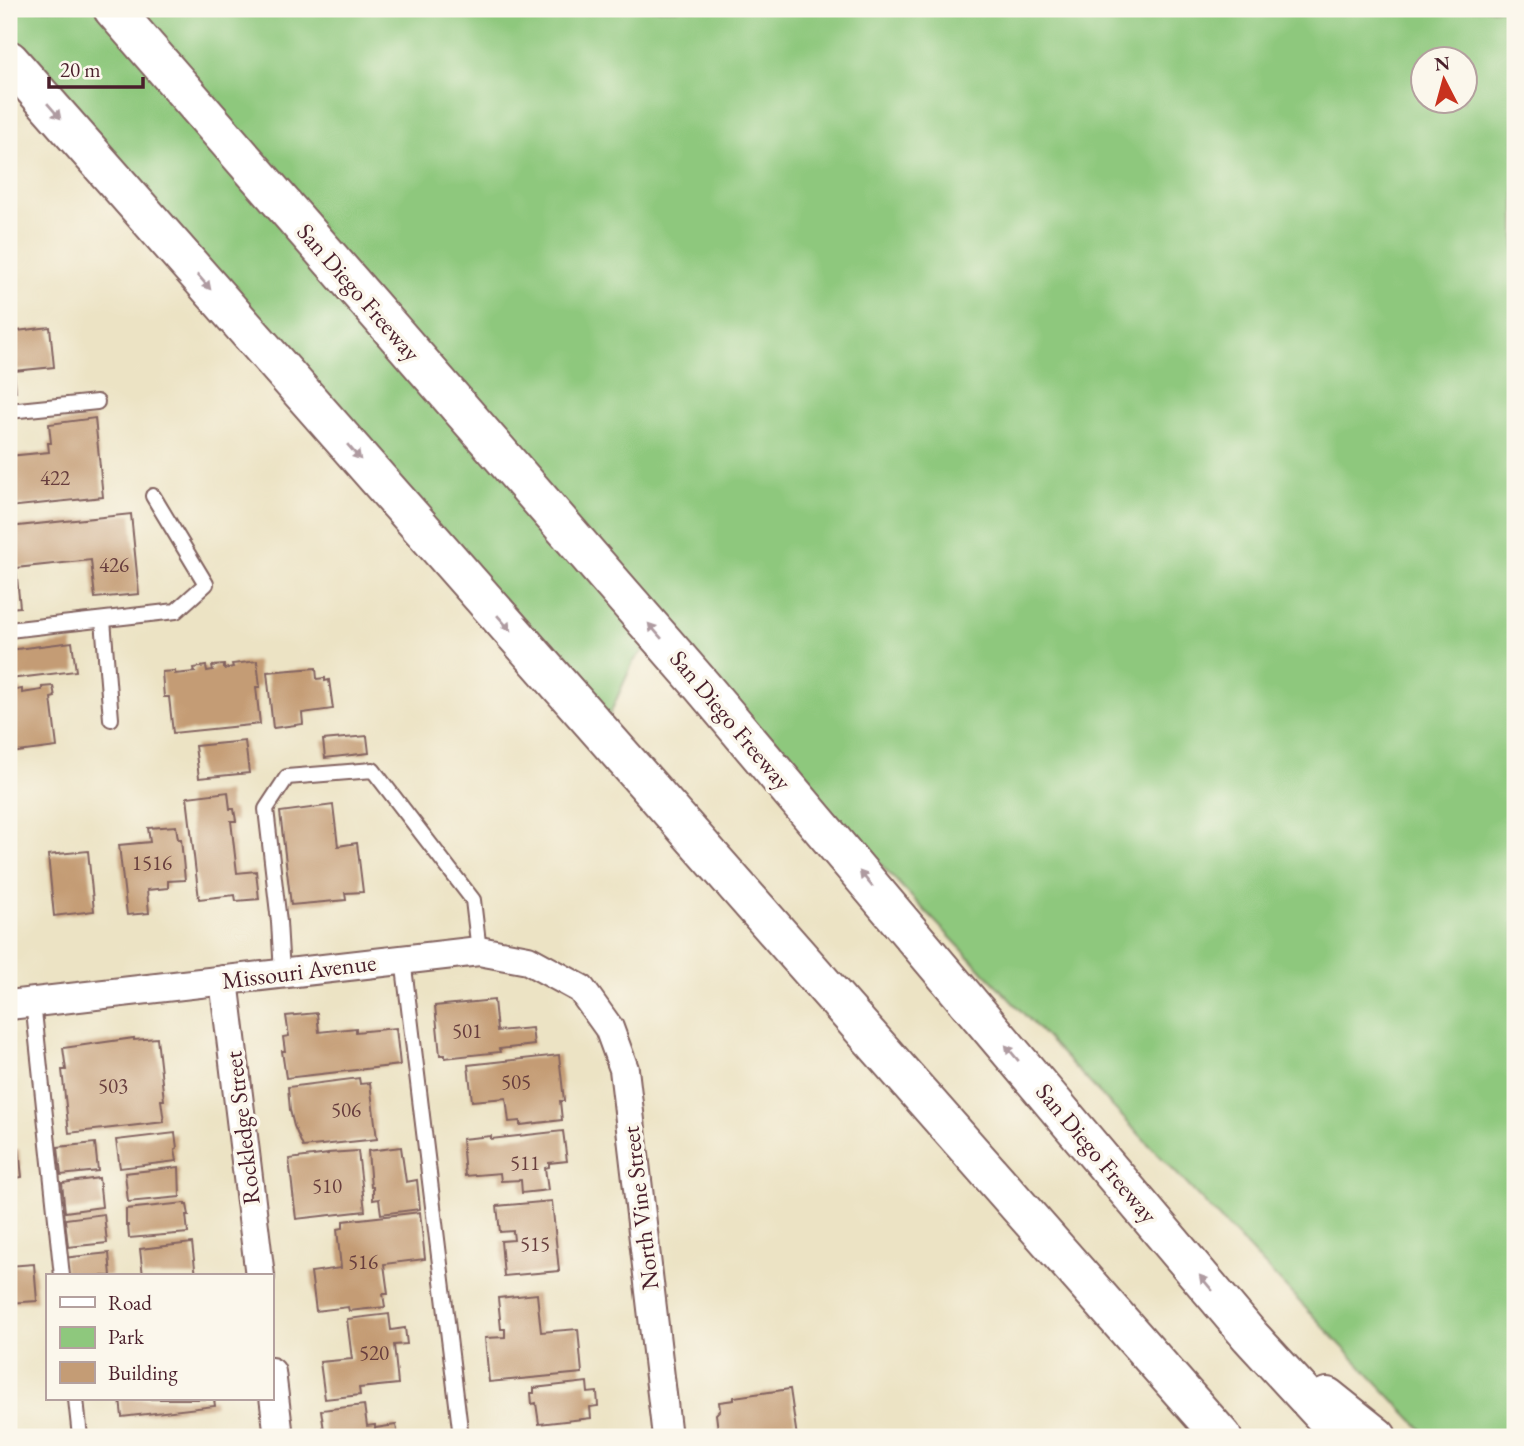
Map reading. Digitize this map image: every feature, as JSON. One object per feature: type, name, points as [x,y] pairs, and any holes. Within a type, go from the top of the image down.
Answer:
[{"type":"highway","name":"San Diego Freeway","points":[[113,9],[702,686],[1250,1336],[1343,1437]]},
{"type":"highway","points":[[9,60],[1222,1437]]},
{"type":"highway","points":[[1095,1294],[1186,1437]]},
{"type":"highway","points":[[1250,1336],[1377,1437]]},
{"type":"street","name":"Missouri Avenue","points":[[21,1003],[479,951],[528,960],[581,989]]},
{"type":"street","name":"Rockledge Street","points":[[224,980],[260,1274]]},
{"type":"street","name":"North Vine Street","points":[[581,989],[610,1028],[624,1069],[667,1437]]},
{"type":"street","points":[[273,1388],[279,1437]]},
{"type":"lane","points":[[9,411],[97,402]]},
{"type":"lane","points":[[9,630],[176,611],[206,584],[153,496]]},
{"type":"lane","points":[[103,620],[111,719]]},
{"type":"lane","points":[[282,973],[266,809],[287,777],[373,770],[473,900],[479,951]]},
{"type":"lane","points":[[403,959],[461,1437]]},
{"type":"lane","points":[[21,1003],[62,1274]]},
{"type":"lane","points":[[76,1400],[80,1437]]},
{"type":"green space","points":[[9,9],[1515,9],[1515,1437],[1429,1437],[659,633],[633,662],[606,723],[9,69]]},
{"type":"building","points":[[50,327],[54,367],[14,371],[16,392],[9,393],[9,332]]},
{"type":"building","points":[[95,418],[103,497],[9,507],[9,456],[49,452],[49,424]]},
{"type":"building","points":[[131,514],[139,594],[95,598],[91,560],[16,568],[20,607],[9,608],[9,527]]},
{"type":"building","points":[[72,642],[76,671],[9,679],[9,650]]},
{"type":"building","points":[[257,661],[260,687],[256,687],[260,724],[173,733],[169,697],[164,697],[162,672],[195,672],[194,668],[206,666],[207,671],[213,670],[212,666],[224,665],[224,669],[233,667],[232,664]]},
{"type":"building","points":[[316,668],[317,679],[329,680],[333,709],[302,713],[303,724],[273,728],[267,672]]},
{"type":"building","points":[[53,686],[55,697],[51,698],[57,747],[9,753],[10,691],[22,689],[22,693]]},
{"type":"building","points":[[367,736],[369,753],[325,758],[323,740]]},
{"type":"building","points":[[245,741],[249,773],[199,778],[195,746]]},
{"type":"building","points":[[228,792],[230,809],[234,809],[236,821],[231,821],[237,873],[256,871],[259,899],[236,901],[235,895],[199,899],[187,797]]},
{"type":"building","points":[[333,805],[338,846],[357,843],[363,892],[345,893],[346,900],[291,905],[280,812]]},
{"type":"building","points":[[176,826],[178,839],[181,839],[185,880],[168,881],[168,888],[147,890],[149,913],[127,915],[119,845],[150,842],[148,828]]},
{"type":"building","points":[[88,851],[94,911],[54,916],[48,855]]},
{"type":"building","points":[[494,1000],[497,1031],[532,1028],[534,1045],[445,1058],[445,1055],[440,1055],[435,1006]]},
{"type":"building","points":[[317,1013],[319,1032],[396,1028],[400,1065],[286,1078],[282,1051],[285,1051],[283,1037],[289,1036],[286,1016]]},
{"type":"building","points":[[134,1038],[157,1038],[164,1122],[69,1133],[62,1070],[66,1070],[63,1048]]},
{"type":"building","points":[[559,1055],[564,1101],[560,1101],[562,1120],[520,1125],[520,1121],[509,1122],[506,1098],[472,1101],[468,1065]]},
{"type":"building","points":[[359,1078],[360,1084],[370,1083],[377,1139],[303,1147],[290,1110],[288,1087]]},
{"type":"building","points":[[563,1131],[567,1161],[549,1163],[549,1167],[545,1168],[548,1190],[522,1193],[521,1180],[501,1181],[500,1173],[465,1176],[462,1139],[491,1136],[491,1139]]},
{"type":"building","points":[[175,1133],[177,1161],[120,1168],[116,1140]]},
{"type":"building","points":[[95,1143],[98,1171],[61,1175],[58,1147]]},
{"type":"building","points":[[401,1147],[406,1182],[417,1180],[420,1209],[381,1214],[379,1199],[373,1200],[368,1151]]},
{"type":"building","points":[[19,1149],[22,1177],[9,1179],[9,1150]]},
{"type":"building","points":[[358,1151],[365,1211],[296,1219],[289,1159]]},
{"type":"building","points":[[179,1167],[180,1197],[128,1202],[125,1173]]},
{"type":"building","points":[[99,1178],[102,1207],[65,1212],[62,1183]]},
{"type":"building","points":[[552,1201],[559,1271],[504,1276],[501,1241],[514,1240],[513,1231],[500,1232],[497,1206]]},
{"type":"building","points":[[185,1203],[189,1215],[186,1215],[188,1233],[129,1238],[126,1209]]},
{"type":"building","points":[[420,1212],[425,1259],[384,1264],[388,1294],[383,1294],[385,1307],[349,1311],[348,1307],[316,1311],[311,1272],[341,1268],[337,1229],[343,1228],[343,1221]]},
{"type":"building","points":[[104,1214],[107,1243],[68,1247],[65,1219]]},
{"type":"building","points":[[192,1243],[196,1274],[143,1274],[140,1249]]},
{"type":"building","points":[[109,1253],[111,1274],[65,1274],[63,1258]]},
{"type":"building","points":[[34,1264],[37,1301],[9,1303],[9,1266]]},
{"type":"building","points":[[537,1294],[541,1332],[578,1329],[582,1373],[489,1382],[485,1338],[505,1337],[505,1329],[501,1329],[498,1298]]},
{"type":"building","points":[[389,1314],[391,1330],[405,1328],[407,1344],[394,1345],[398,1384],[359,1388],[360,1395],[325,1399],[320,1362],[352,1359],[347,1319]]},
{"type":"building","points":[[587,1382],[588,1393],[597,1392],[598,1406],[590,1407],[591,1418],[539,1424],[536,1403],[532,1404],[531,1393],[534,1393],[534,1388]]},
{"type":"building","points":[[790,1389],[797,1437],[722,1437],[721,1430],[718,1430],[716,1414],[720,1410],[719,1402],[734,1400],[734,1397]]},
{"type":"building","points":[[120,1400],[214,1400],[215,1406],[122,1417]]},
{"type":"building","points":[[364,1405],[367,1426],[375,1425],[375,1428],[396,1425],[398,1437],[325,1437],[321,1410]]},
{"type":"building","points":[[215,1429],[216,1437],[164,1437],[164,1435]]}]
